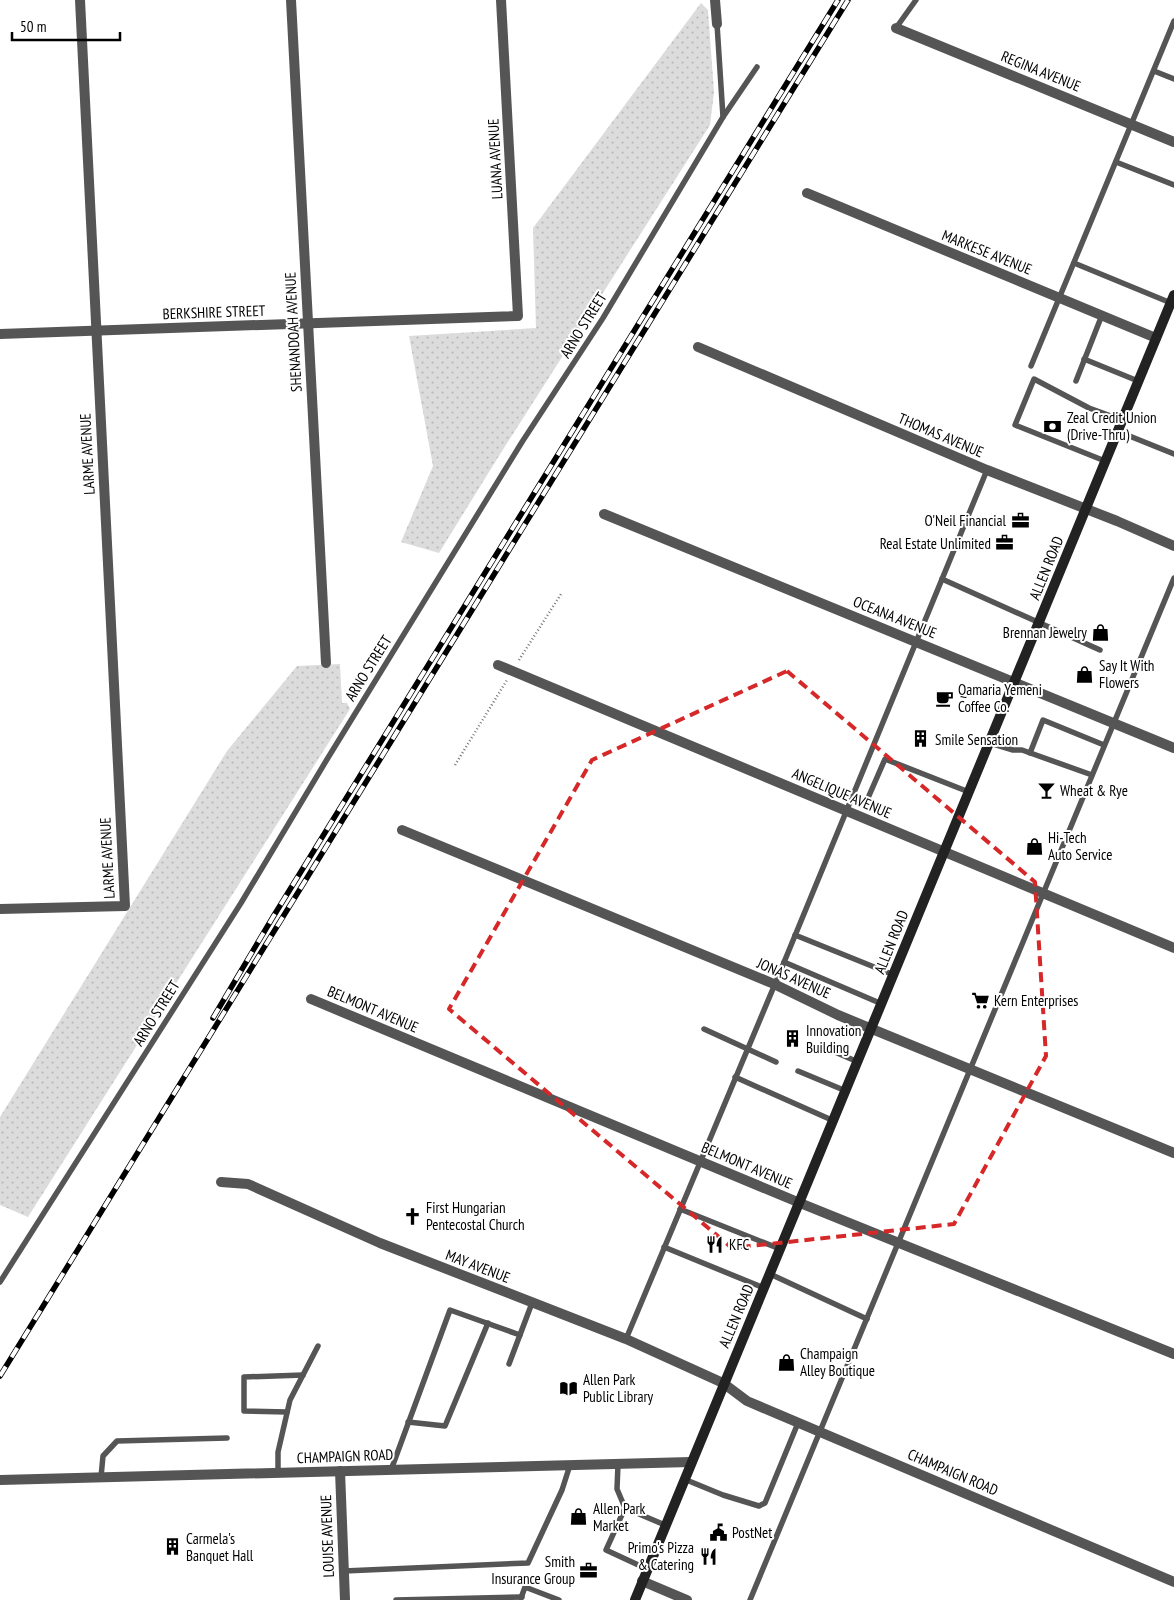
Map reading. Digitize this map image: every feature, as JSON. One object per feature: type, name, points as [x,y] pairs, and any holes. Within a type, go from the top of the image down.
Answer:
[{"type":"main road","name":"ALLEN ROAD","points":[[635,1600],[1172,299]]},
{"type":"street","name":"LARME AVENUE","points":[[0,909],[125,906],[80,0]]},
{"type":"street","name":"SHENANDOAH AVENUE","points":[[291,0],[326,663]]},
{"type":"street","name":"LUANA AVENUE","points":[[501,0],[518,316]]},
{"type":"street","points":[[715,0],[717,24]]},
{"type":"street","name":"REGINA AVENUE","points":[[896,28],[1174,142]]},
{"type":"street","name":"MARKESE AVENUE","points":[[807,193],[1156,338]]},
{"type":"street","name":"BERKSHIRE STREET","points":[[0,334],[518,316]]},
{"type":"street","name":"THOMAS AVENUE","points":[[698,347],[987,470],[1174,546]]},
{"type":"street","name":"OCEANA AVENUE","points":[[604,514],[1174,748]]},
{"type":"street","name":"ANGELIQUE AVENUE","points":[[498,666],[1174,948]]},
{"type":"street","name":"JONAS AVENUE","points":[[402,830],[774,984],[838,1015],[1174,1153]]},
{"type":"street","name":"BELMONT AVENUE","points":[[310,999],[800,1203],[1174,1354]]},
{"type":"street","name":"MAY AVENUE","points":[[221,1182],[248,1184],[380,1243],[626,1339],[723,1383]]},
{"type":"street","name":"CHAMPAIGN ROAD","points":[[723,1383],[747,1401],[1174,1582]]},
{"type":"street","name":"CHAMPAIGN ROAD","points":[[0,1480],[691,1462]]},
{"type":"street","name":"LOUISE AVENUE","points":[[340,1471],[345,1600]]},
{"type":"street","points":[[642,1581],[687,1600]]},
{"type":"lane","points":[[896,28],[916,0]]},
{"type":"lane","points":[[1031,366],[1174,22]]},
{"type":"lane","points":[[717,24],[723,116]]},
{"type":"lane","name":"ARNO STREET","points":[[0,1282],[241,904],[326,761],[522,442],[603,318],[723,116],[756,67]]},
{"type":"lane","points":[[1154,71],[1174,79]]},
{"type":"lane","points":[[1116,162],[1174,185]]},
{"type":"lane","points":[[1074,263],[1172,299]]},
{"type":"lane","points":[[1076,380],[1102,315]]},
{"type":"lane","points":[[1084,359],[1138,381]]},
{"type":"lane","points":[[1105,461],[1015,425],[1034,379],[1089,408],[1122,420]]},
{"type":"lane","points":[[1118,431],[1174,452]]},
{"type":"lane","points":[[626,1339],[987,470]]},
{"type":"lane","points":[[750,1600],[1174,578]]},
{"type":"lane","points":[[942,579],[1100,650]]},
{"type":"lane","points":[[1030,753],[1043,720],[1104,745]]},
{"type":"lane","points":[[990,743],[1013,750],[1022,750],[1092,775]]},
{"type":"lane","points":[[868,798],[885,759],[969,792]]},
{"type":"lane","points":[[795,935],[894,975]]},
{"type":"lane","points":[[784,962],[882,1004]]},
{"type":"lane","points":[[704,1029],[776,1062]]},
{"type":"lane","points":[[834,1052],[858,1062]]},
{"type":"lane","points":[[798,1071],[846,1091]]},
{"type":"lane","points":[[735,1077],[834,1121]]},
{"type":"lane","points":[[680,1209],[780,1249]]},
{"type":"lane","points":[[664,1247],[764,1288]]},
{"type":"lane","points":[[770,1274],[867,1319]]},
{"type":"lane","points":[[509,1364],[532,1303]]},
{"type":"lane","points":[[391,1470],[450,1310],[520,1335]]},
{"type":"lane","points":[[408,1422],[445,1426],[488,1323]]},
{"type":"lane","points":[[278,1473],[278,1452],[290,1400],[318,1346]]},
{"type":"lane","points":[[287,1412],[244,1410],[244,1377],[303,1375]]},
{"type":"lane","points":[[684,1479],[762,1506],[798,1423]]},
{"type":"lane","points":[[101,1477],[103,1456],[117,1441],[226,1438]]},
{"type":"lane","points":[[618,1464],[617,1489],[625,1508],[666,1525]]},
{"type":"lane","points":[[344,1571],[528,1563],[562,1490],[570,1465]]},
{"type":"lane","points":[[625,1508],[606,1550],[648,1569]]},
{"type":"lane","points":[[396,1600],[521,1598],[525,1587],[559,1600]]},
{"type":"path","points":[[325,1451],[326,1458]]},
{"type":"highlighted area","points":[[787,671],[1035,882],[1046,1056],[954,1224],[732,1248],[449,1009],[592,760]]},
{"type":"shaded area","points":[[701,3],[708,10],[714,92],[710,125],[439,553],[401,542],[433,466],[409,336],[536,328],[533,228]]},
{"type":"shaded area","points":[[340,664],[342,703],[347,703],[350,709],[28,1217],[0,1205],[0,1117],[227,751],[297,666]]},
{"type":"railway","points":[[213,1018],[273,917],[838,0]]},
{"type":"railway","points":[[0,1376],[848,0]]},
{"type":"place","name":"Zeal Credit Union (Drive-Thru)","points":[[1053,426]]},
{"type":"place","name":"O'Neil Financial","points":[[1020,520]]},
{"type":"place","name":"Real Estate Unlimited","points":[[1005,543]]},
{"type":"place","name":"Brennan Jewelry","points":[[1101,632]]},
{"type":"place","name":"Say It With Flowers","points":[[1085,674]]},
{"type":"place","name":"Qamaria Yemeni Coffee Co.","points":[[944,698]]},
{"type":"place","name":"Smile Sensation","points":[[921,739]]},
{"type":"place","name":"Wheat & Rye","points":[[1046,790]]},
{"type":"place","name":"Hi-Tech Auto Service","points":[[1034,846]]},
{"type":"place","name":"Kern Enterprises","points":[[980,1000]]},
{"type":"place","name":"Innovation Building","points":[[792,1039]]},
{"type":"place","name":"First Hungarian Pentecostal Church","points":[[412,1216]]},
{"type":"place","name":"KFC","points":[[715,1244]]},
{"type":"place","name":"Champaign Alley Boutique","points":[[786,1362]]},
{"type":"place","name":"Allen Park Public Library","points":[[569,1388]]},
{"type":"place","name":"Allen Park Market","points":[[579,1517]]},
{"type":"place","name":"PostNet","points":[[718,1532]]},
{"type":"place","name":"Carmela's Banquet Hall","points":[[172,1547]]},
{"type":"place","name":"Primo's Pizza & Catering","points":[[708,1556]]},
{"type":"place","name":"Smith Insurance Group","points":[[589,1570]]}]
